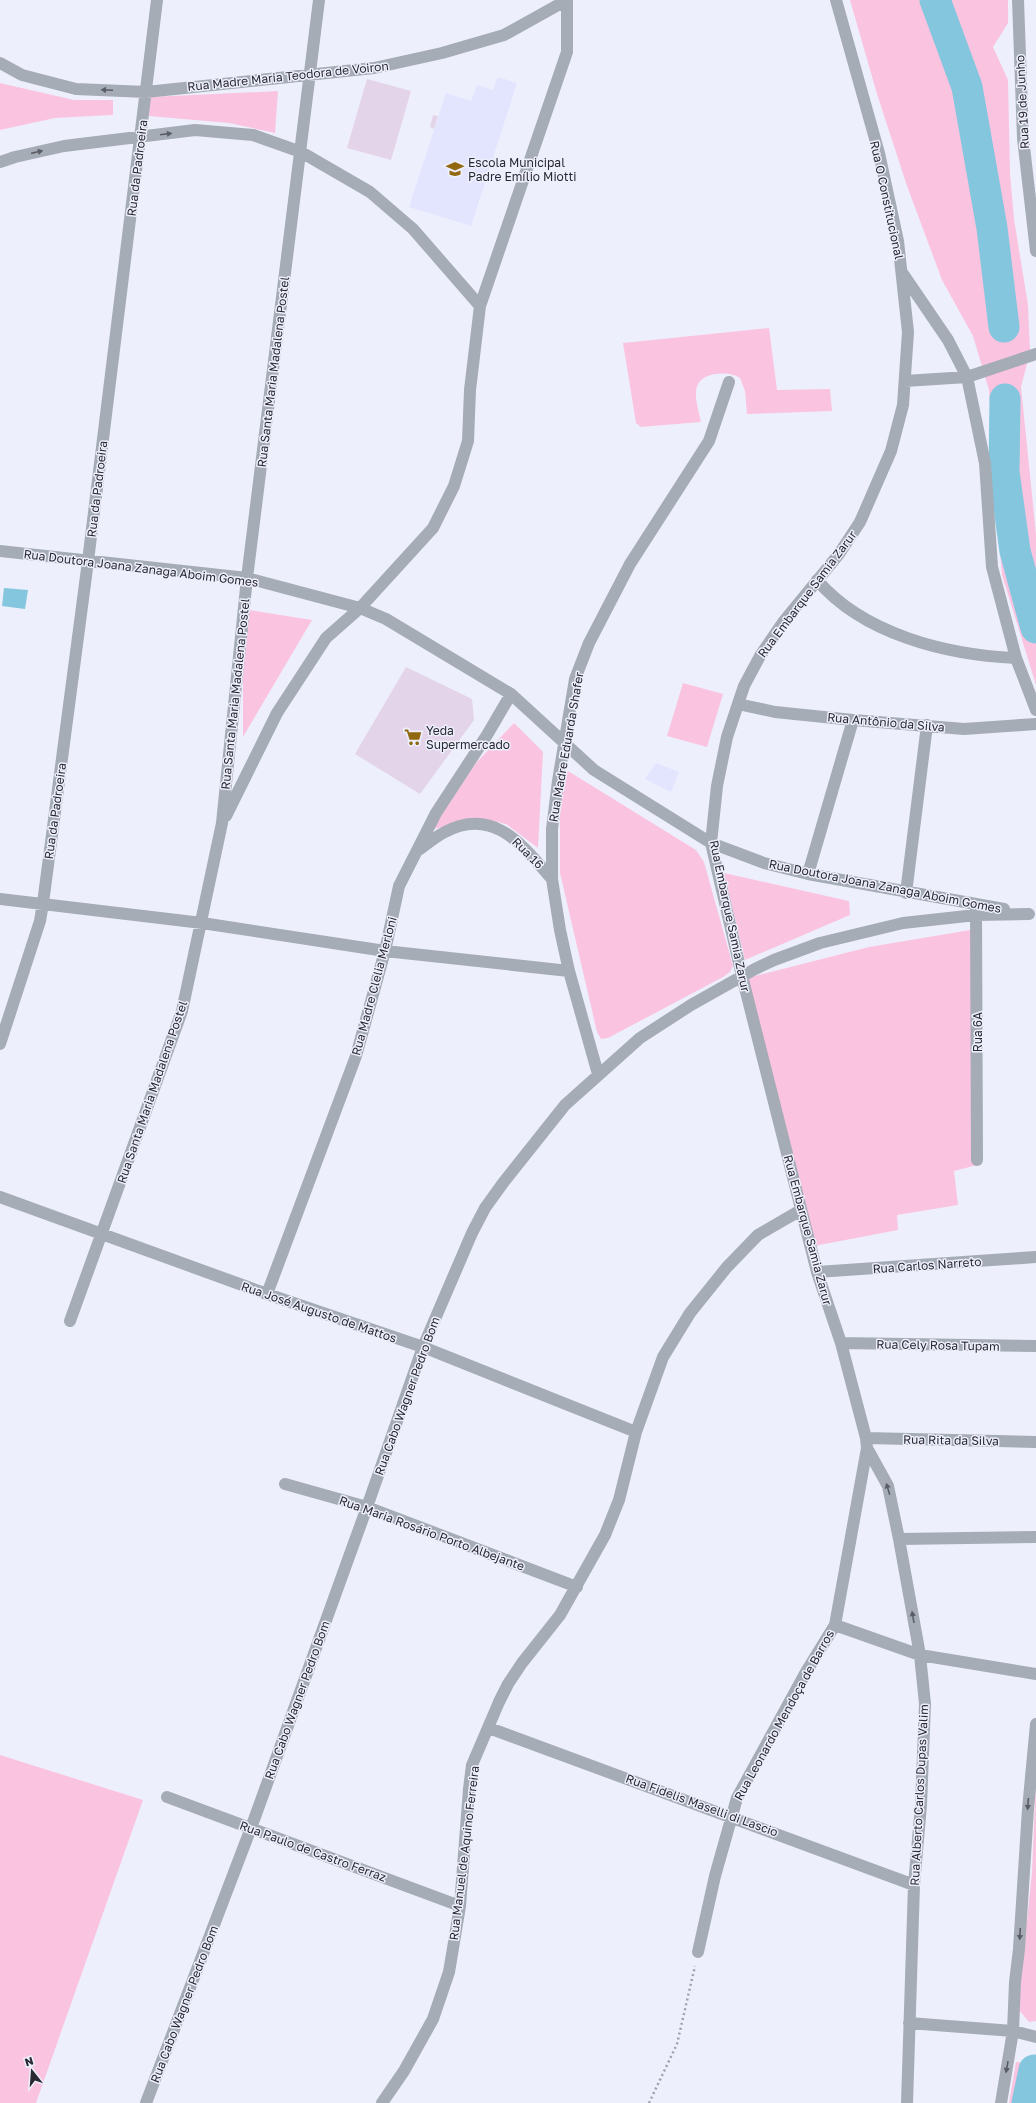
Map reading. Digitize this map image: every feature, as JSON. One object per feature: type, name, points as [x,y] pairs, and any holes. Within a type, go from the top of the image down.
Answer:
[{"type":"street","name":"Rua da Padroeira","points":[[0,1044],[38,928],[43,903],[88,561],[157,0]]},
{"type":"street","name":"Rua Santa Maria Madalena Postel","points":[[70,1321],[182,1011],[202,923],[222,823],[247,578],[319,0]]},
{"type":"street","name":"Rua Madre Maria Teodora de Voiron","points":[[0,64],[22,75],[76,89],[146,92],[255,79],[374,68],[442,53],[504,35],[567,0]]},
{"type":"street","points":[[222,823],[278,713],[300,676],[326,638],[360,608],[434,528],[454,486],[468,441],[470,390],[480,306],[567,52],[567,0]]},
{"type":"street","name":"Rua O Constitucional","points":[[836,0],[879,153],[898,241],[908,332],[903,405]]},
{"type":"street","name":"Rua 19 de Junho","points":[[1018,0],[1024,138],[1036,251]]},
{"type":"street","points":[[0,162],[15,157],[64,146],[195,130],[253,135],[301,152],[375,197],[413,229],[480,306]]},
{"type":"street","points":[[901,272],[948,340],[967,377],[986,463],[992,567],[1016,658],[1036,710]]},
{"type":"street","points":[[905,381],[967,377],[1036,354]]},
{"type":"street","name":"Rua Madre Eduarda Shafer","points":[[598,1074],[569,971],[560,930],[552,879],[552,829],[564,744],[576,679],[589,643],[630,564],[709,441],[729,382]]},
{"type":"street","name":"Rua Embarque Samia Zarur","points":[[866,1443],[841,1343],[817,1272],[801,1210],[742,976],[711,842],[717,786],[727,738],[744,686],[760,656],[784,620],[839,554],[860,522],[891,451],[903,405]]},
{"type":"street","name":"Rua Doutora Joana Zanaga Aboim Gomes","points":[[0,551],[247,578],[360,608],[386,619],[511,694],[594,770],[711,842],[764,863],[808,874],[906,892],[976,909],[1032,915]]},
{"type":"street","points":[[817,580],[832,597],[889,632],[938,648],[988,657],[1016,658]]},
{"type":"street","name":"Rua Madre Clelia Merloni","points":[[267,1294],[356,1056],[385,951],[399,886],[414,853],[436,813],[487,735],[511,694]]},
{"type":"street","name":"Rua Antônio da Silva","points":[[738,704],[775,712],[964,729],[1036,724]]},
{"type":"street","points":[[808,874],[853,720]]},
{"type":"street","points":[[906,892],[927,725]]},
{"type":"street","name":"Rua 16","points":[[414,853],[445,832],[469,824],[494,827],[517,839],[552,879]]},
{"type":"street","points":[[0,899],[202,923],[385,951],[569,971]]},
{"type":"street","name":"Rua Cabo Wagner Pedro Bom","points":[[146,2103],[251,1828],[423,1347],[485,1208],[565,1105],[640,1038],[691,1005],[774,960],[820,943],[903,923],[976,909]]},
{"type":"street","name":"Rua 6A","points":[[976,909],[977,1160]]},
{"type":"street","name":"Rua José Augusto de Mattos","points":[[0,1196],[267,1294],[423,1347],[636,1432]]},
{"type":"street","name":"Rua Manuel de Aquino Ferreira","points":[[382,2103],[404,2072],[433,2019],[449,1972],[460,1906],[472,1765],[508,1684],[560,1615],[605,1535],[619,1500],[636,1432],[663,1358],[690,1313],[727,1267],[758,1235],[801,1210]]},
{"type":"street","name":"Rua Carlos Narreto","points":[[817,1272],[1036,1257]]},
{"type":"street","name":"Rua Cely Rosa Tupam","points":[[841,1343],[1036,1346]]},
{"type":"street","name":"Rua Rita da Silva","points":[[866,1443],[1036,1442]]},
{"type":"street","name":"Rua Alberto Carlos Dupas Valim","points":[[866,1443],[888,1486],[920,1655],[925,1704],[921,1805],[914,1885],[907,2103]]},
{"type":"street","name":"Rua Leonardo Mendoça de Barros","points":[[698,1952],[730,1815],[737,1798],[751,1769],[835,1625],[866,1443]]},
{"type":"street","name":"Rua Maria Rosário Porto Albejante","points":[[286,1484],[367,1507],[577,1587]]},
{"type":"street","points":[[899,1539],[1036,1537]]},
{"type":"street","points":[[835,1625],[920,1655],[1036,1674]]},
{"type":"street","points":[[1001,2103],[1013,2031],[1029,1786],[1036,1724]]},
{"type":"street","name":"Rua Fidelis Maselli di Lascio","points":[[489,1728],[730,1815],[914,1885]]},
{"type":"street","name":"Rua Paulo de Castro Ferraz","points":[[167,1796],[460,1906]]},
{"type":"street","points":[[909,2023],[1013,2031],[1036,2037]]},
{"type":"path","points":[[649,2103],[677,2044],[698,1952]]},
{"type":"shaded area","points":[[850,0],[1008,0],[1008,23],[993,47],[1008,80],[1010,173],[1014,219],[1028,305],[1030,352],[1021,387],[1036,534],[1036,685],[1002,575],[996,507],[989,390],[973,336],[942,280],[907,186],[877,94]]},
{"type":"shaded area","name":"Escola Municipal Padre Emílio Miotti","points":[[498,77],[517,83],[471,226],[409,207],[446,93],[471,101],[477,85],[493,90]]},
{"type":"shaded area","points":[[0,83],[74,100],[113,100],[113,115],[55,118],[0,130]]},
{"type":"shaded area","points":[[278,91],[275,133],[229,123],[149,116],[150,97]]},
{"type":"shaded area","points":[[769,328],[777,390],[830,389],[832,411],[747,414],[745,391],[740,378],[731,374],[715,374],[700,381],[697,386],[696,399],[701,422],[641,427],[636,423],[623,343]]},
{"type":"shaded area","points":[[243,609],[312,620],[243,737]]},
{"type":"shaded area","points":[[683,683],[723,694],[707,747],[667,736]]},
{"type":"shaded area","points":[[514,723],[543,752],[538,848],[506,824],[488,820],[432,829],[476,763]]},
{"type":"shaded area","points":[[656,763],[679,772],[671,792],[645,779]]},
{"type":"shaded area","points":[[560,771],[568,771],[696,850],[704,862],[733,966],[730,972],[723,977],[608,1038],[601,1039],[597,1032],[560,873]]},
{"type":"shaded area","points":[[724,873],[849,901],[850,915],[745,960]]},
{"type":"shaded area","points":[[982,928],[981,1164],[954,1171],[958,1205],[897,1215],[898,1230],[814,1246],[747,978],[869,947]]},
{"type":"shaded area","points":[[0,1755],[143,1800],[36,2103],[0,2103]]},
{"type":"shaded area","points":[[1036,1777],[1036,2021],[1029,2022],[1019,2010],[1024,1928],[1027,1921],[1032,1872]]},
{"type":"shaded area","points":[[1016,2062],[1036,2063],[1036,2103],[1009,2103]]},
{"type":"water","points":[[4,588],[28,590],[25,609],[2,606]]},
{"type":"building","points":[[367,79],[411,91],[391,160],[347,148]]},
{"type":"building","points":[[433,115],[438,116],[434,129],[430,127]]},
{"type":"building","name":"Yeda Supermercado","points":[[406,667],[472,699],[474,720],[420,794],[355,754]]},
{"type":"waterway","points":[[935,0],[967,87],[992,228],[1004,327]]},
{"type":"waterway","points":[[1005,399],[1004,472],[1015,551],[1036,628]]},
{"type":"waterway","points":[[1027,2103],[1034,2070]]},
{"type":"place","name":"Escola Municipal Padre Emílio Miotti","points":[[455,169]]},
{"type":"place","name":"Yeda Supermercado","points":[[413,737]]}]
